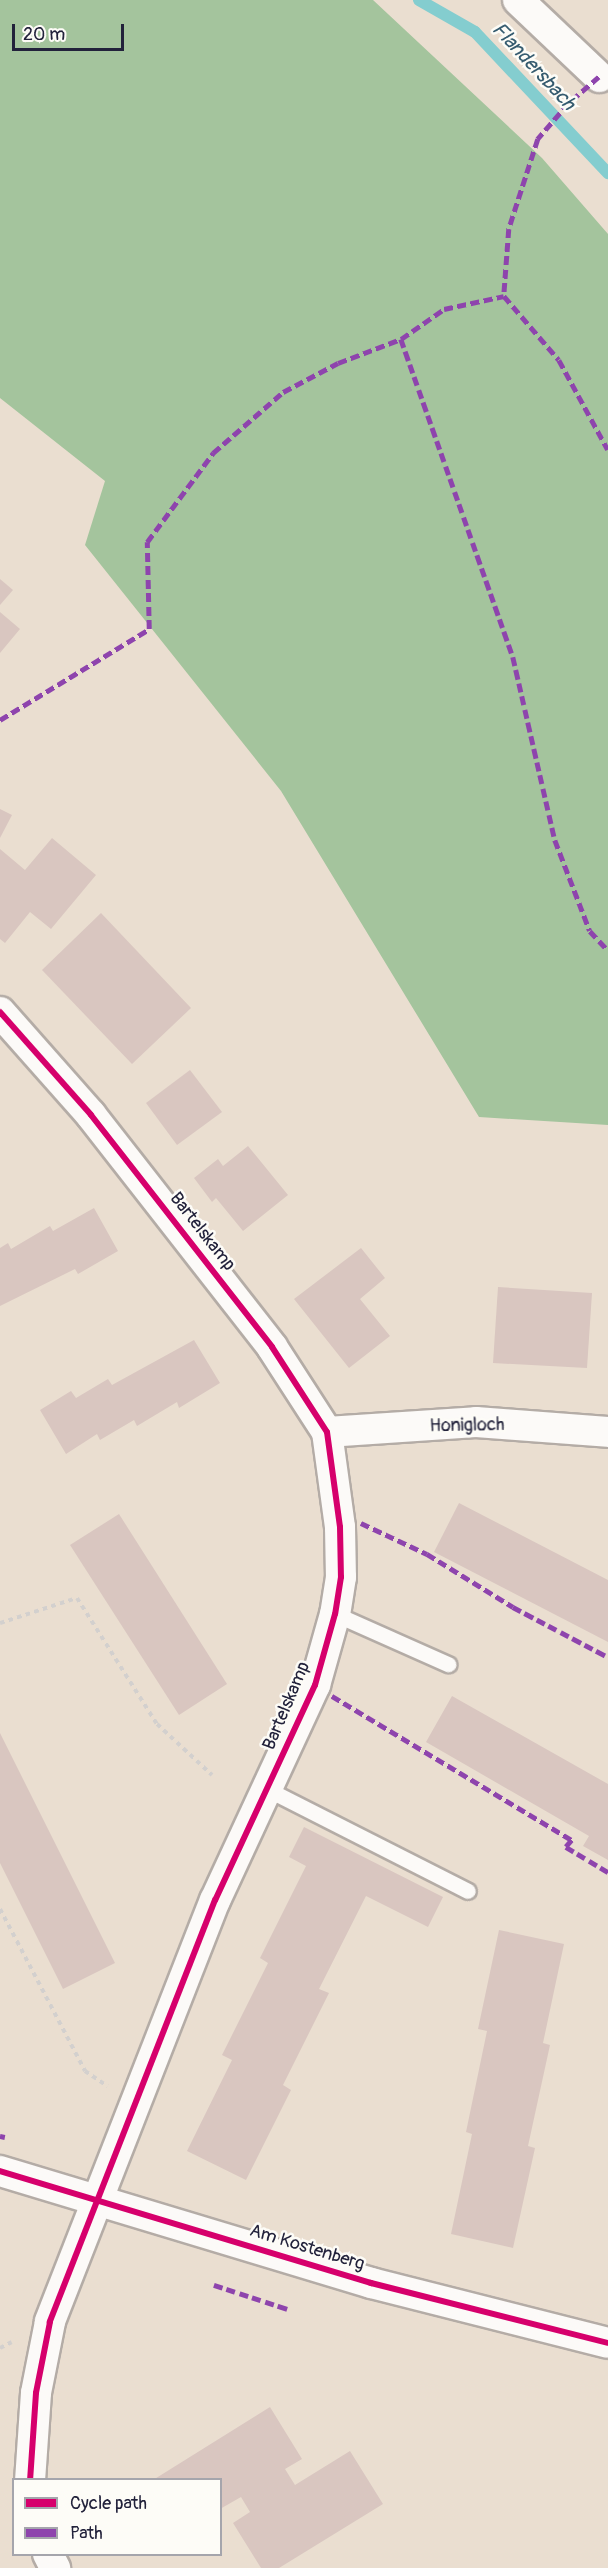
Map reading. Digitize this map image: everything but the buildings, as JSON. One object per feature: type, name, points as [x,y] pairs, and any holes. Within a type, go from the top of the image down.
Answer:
[{"type":"street","points":[[518,0],[599,77]]},
{"type":"street","name":"Bartelskamp","points":[[0,1012],[91,1115],[272,1347],[327,1432],[340,1527],[341,1577],[335,1614],[315,1685],[215,1900],[138,2096],[101,2201],[50,2322],[36,2393],[30,2478]]},
{"type":"street","name":"Honigloch","points":[[327,1432],[476,1422],[608,1432]]},
{"type":"street","name":"Am Kostenberg","points":[[0,2171],[371,2283],[608,2343]]},
{"type":"lane","points":[[335,1614],[448,1664]]},
{"type":"lane","points":[[267,1789],[468,1891]]},
{"type":"path","points":[[0,1623],[77,1598],[157,1724],[212,1775]]},
{"type":"path","points":[[0,1909],[85,2071],[111,2089]]},
{"type":"green space","points":[[0,0],[373,0],[542,158],[608,234],[608,1125],[479,1117],[281,791],[85,545],[105,481],[0,398]]},
{"type":"waterway","name":"Flandersbach","points":[[419,0],[475,32],[608,173]]},
{"type":"marked path","points":[[599,77],[569,103],[538,139],[509,229],[504,296],[559,360],[608,450]]},
{"type":"marked path","points":[[0,720],[149,629],[147,542],[213,453],[283,392],[338,363],[401,339],[444,309],[504,296]]},
{"type":"marked path","points":[[401,339],[513,657],[555,840],[590,931],[608,950]]},
{"type":"marked path","points":[[361,1523],[427,1554],[513,1607],[608,1657]]},
{"type":"marked path","points":[[332,1696],[572,1840],[566,1847],[608,1872]]},
{"type":"marked path","points":[[0,2136],[5,2137]]},
{"type":"marked path","points":[[214,2285],[291,2310]]},
{"type":"cycle path","points":[[0,1012],[91,1115],[272,1347],[327,1432],[340,1527],[341,1577],[335,1614],[315,1685],[215,1900],[50,2322],[36,2393],[30,2478]]},
{"type":"cycle path","points":[[0,2171],[371,2283],[608,2343]]}]
